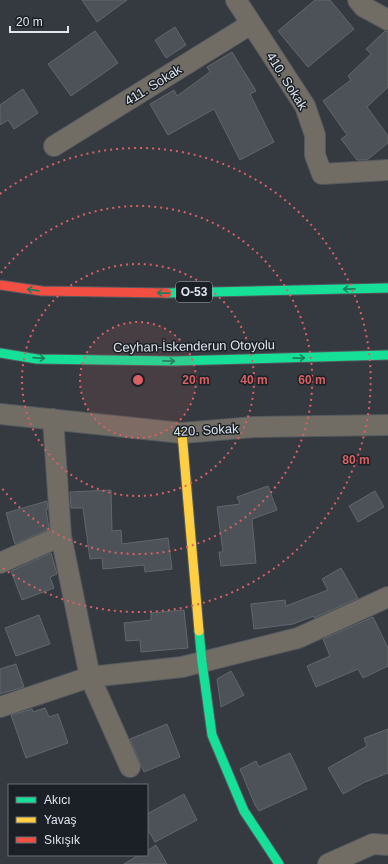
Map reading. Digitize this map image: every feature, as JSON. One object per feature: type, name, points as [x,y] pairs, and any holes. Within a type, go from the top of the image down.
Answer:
[{"type":"main road","name":"O-53","points":[[0,285],[42,291],[173,293],[388,288]]},
{"type":"main road","name":"Ceyhan-İskenderun Otoyolu","points":[[0,353],[37,358],[174,361],[388,355]]},
{"type":"main road","points":[[182,433],[202,662],[212,735],[244,811],[279,864]]},
{"type":"street","name":"410. Sokak","points":[[236,0],[306,106],[315,135],[315,155],[322,174],[388,170]]},
{"type":"street","points":[[358,0],[364,7],[388,20]]},
{"type":"street","name":"411. Sokak","points":[[54,146],[251,24]]},
{"type":"street","name":"420. Sokak","points":[[0,414],[182,433],[254,427],[388,425]]},
{"type":"street","points":[[53,419],[61,536],[90,677],[130,767]]},
{"type":"street","points":[[0,562],[61,536]]},
{"type":"street","points":[[0,707],[90,677],[182,668],[298,638],[388,597]]},
{"type":"street","points":[[328,864],[373,844],[388,845]]},
{"type":"building","points":[[82,0],[127,0],[97,22]]},
{"type":"building","points":[[315,0],[330,0],[354,29],[308,67],[278,31]]},
{"type":"building","points":[[175,27],[186,45],[166,58],[155,40]]},
{"type":"building","points":[[95,31],[118,63],[71,96],[48,64]]},
{"type":"building","points":[[385,31],[388,31],[388,87],[367,107],[388,136],[388,143],[367,160],[357,160],[341,139],[347,135],[323,101],[351,80],[348,76],[371,54],[366,49]]},
{"type":"building","points":[[232,52],[256,91],[250,94],[274,142],[240,160],[214,109],[168,135],[150,104],[174,90],[177,96],[210,72],[207,67]]},
{"type":"building","points":[[23,89],[38,113],[14,129],[8,120],[0,125],[0,105]]},
{"type":"building","points":[[268,486],[277,510],[252,519],[256,563],[221,566],[219,552],[223,552],[217,507],[240,504],[237,497]]},
{"type":"building","points":[[111,490],[112,531],[121,530],[122,544],[168,538],[172,569],[145,572],[144,565],[103,569],[102,558],[90,559],[83,508],[71,508],[70,492]]},
{"type":"building","points":[[375,491],[384,507],[358,522],[349,506]]},
{"type":"building","points":[[47,501],[48,509],[46,509],[49,529],[15,544],[6,513]]},
{"type":"building","points":[[51,553],[57,574],[50,577],[54,588],[22,600],[11,571]]},
{"type":"building","points":[[341,568],[358,598],[314,618],[314,616],[293,624],[254,629],[251,604],[285,600],[286,606],[328,590],[322,579]]},
{"type":"building","points":[[184,610],[188,648],[141,652],[140,640],[126,641],[124,623],[151,620],[151,613]]},
{"type":"building","points":[[39,615],[50,644],[16,656],[5,628]]},
{"type":"building","points":[[373,617],[388,648],[388,666],[363,678],[358,669],[316,687],[307,666],[330,656],[323,639]]},
{"type":"building","points":[[16,664],[24,687],[0,694],[0,669]]},
{"type":"building","points":[[231,671],[244,695],[221,707],[217,679]]},
{"type":"building","points":[[45,708],[49,717],[58,714],[68,743],[26,758],[11,715],[32,709],[33,712]]},
{"type":"building","points":[[167,724],[180,757],[144,772],[130,739]]},
{"type":"building","points":[[388,729],[388,773],[365,782],[343,794],[328,768],[367,746],[364,738]]},
{"type":"building","points":[[290,753],[307,789],[259,811],[240,769],[256,761],[259,767]]},
{"type":"building","points":[[184,794],[197,820],[155,842],[148,830],[148,813]]},
{"type":"building","points":[[156,845],[167,864],[124,864],[137,856],[148,856],[148,850]]},
{"type":"traffic: fast","points":[[167,293],[388,288]]},
{"type":"traffic: fast","points":[[0,353],[37,359],[174,361],[388,355]]},
{"type":"traffic: fast","points":[[199,631],[212,735],[244,811],[279,864]]},
{"type":"traffic: slow","points":[[182,433],[199,631]]},
{"type":"traffic: jam","points":[[0,285],[42,291],[167,293]]}]
